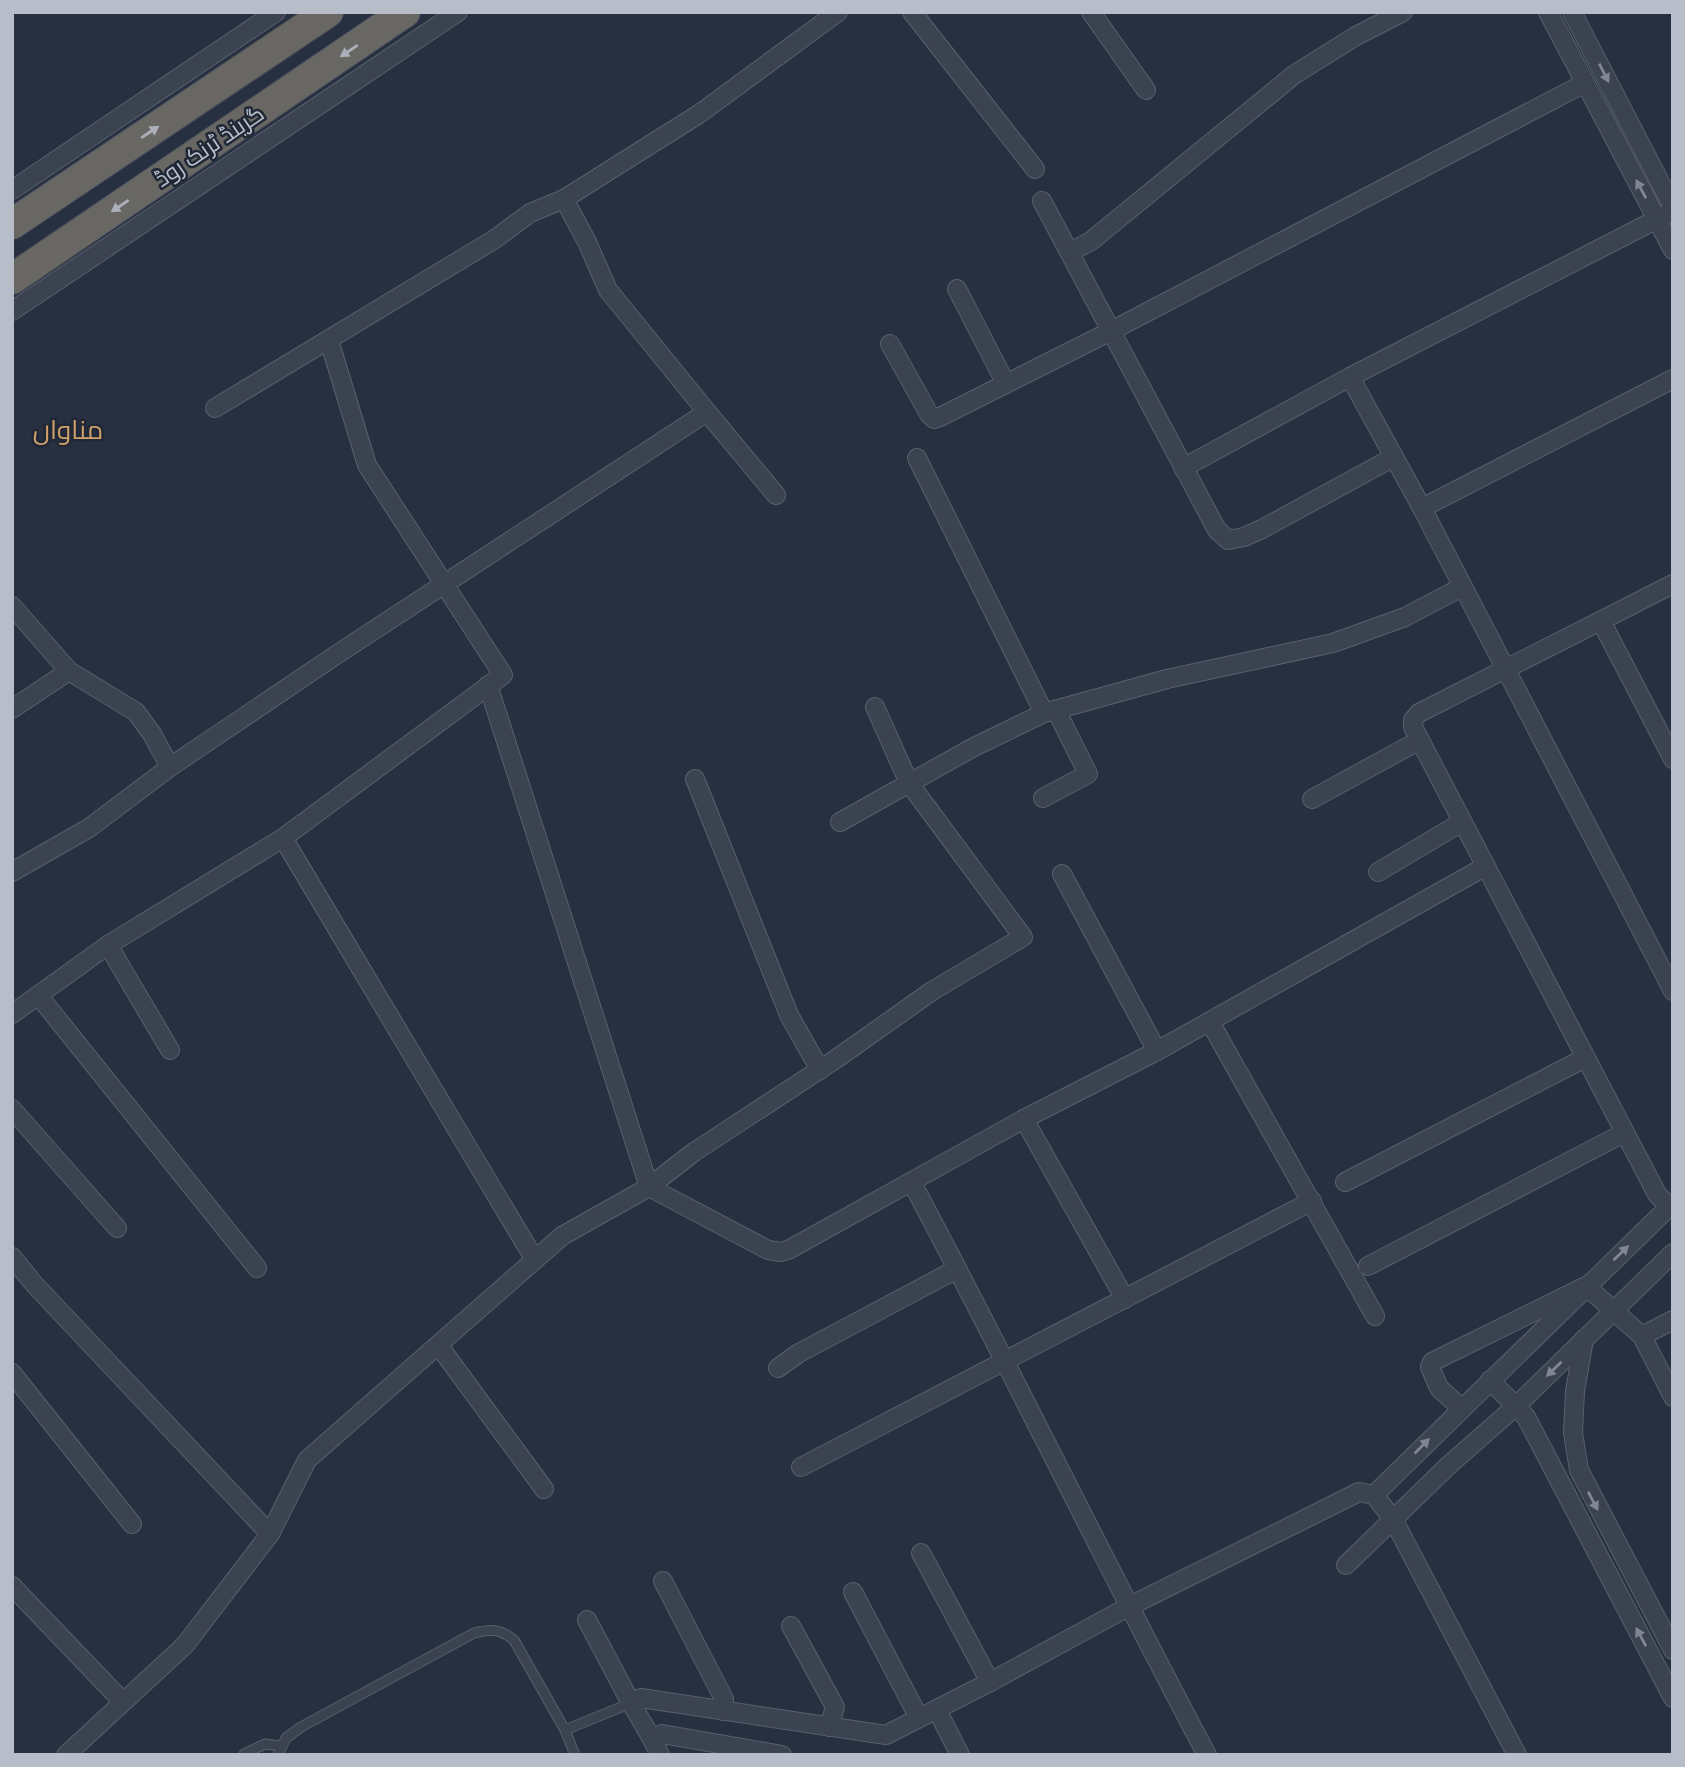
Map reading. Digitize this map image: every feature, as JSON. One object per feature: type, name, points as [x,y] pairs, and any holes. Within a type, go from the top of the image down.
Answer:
[{"type":"highway","name":"گرینڈ ٹرنک روڈ","points":[[12,224],[328,12]]},
{"type":"highway","name":"گرینڈ ٹرنک روڈ","points":[[12,279],[405,12]]},
{"type":"street","points":[[12,190],[276,12]]},
{"type":"street","points":[[12,312],[458,12]]},
{"type":"street","points":[[215,408],[495,239],[530,213],[564,199],[699,114],[838,12]]},
{"type":"street","points":[[912,12],[1035,169]]},
{"type":"street","points":[[1091,12],[1146,90]]},
{"type":"street","points":[[1070,252],[1091,241],[1295,74],[1356,36],[1403,12]]},
{"type":"street","points":[[1548,12],[1586,83],[1668,212]]},
{"type":"street","points":[[1572,12],[1668,212],[1673,250]]},
{"type":"street","points":[[890,344],[934,419],[1111,331],[1586,83]]},
{"type":"street","points":[[564,199],[608,290],[776,495]]},
{"type":"street","points":[[1042,201],[1217,530],[1228,540],[1262,529],[1394,457]]},
{"type":"street","points":[[1183,468],[1350,377],[1668,212]]},
{"type":"street","points":[[957,289],[1006,384]]},
{"type":"street","points":[[12,1014],[108,945],[283,838],[503,675],[367,465],[329,340]]},
{"type":"street","points":[[1350,377],[1422,508],[1673,991]]},
{"type":"street","points":[[1422,508],[1673,379]]},
{"type":"street","points":[[12,872],[89,828],[170,767],[707,412]]},
{"type":"street","points":[[916,458],[1050,712],[1088,774],[1043,798]]},
{"type":"street","points":[[1374,1494],[1671,1205],[1657,1195],[1624,1133],[1413,727],[1413,720],[1419,713],[1673,584]]},
{"type":"street","points":[[840,822],[972,748],[1050,712],[1167,679],[1333,643],[1405,617],[1462,587]]},
{"type":"street","points":[[12,606],[69,671],[136,712],[170,767]]},
{"type":"street","points":[[1601,621],[1673,759]]},
{"type":"street","points":[[12,709],[69,671]]},
{"type":"street","points":[[488,685],[649,1187],[768,1250],[781,1252],[790,1249],[1024,1119],[1210,1022],[1486,866]]},
{"type":"street","points":[[66,1755],[185,1645],[270,1534],[307,1461],[562,1236],[649,1187],[694,1152],[820,1070],[932,990],[1023,937],[909,783],[875,707]]},
{"type":"street","points":[[1312,799],[1420,740]]},
{"type":"street","points":[[695,779],[789,1014],[820,1070]]},
{"type":"street","points":[[1378,872],[1462,822]]},
{"type":"street","points":[[283,838],[535,1260]]},
{"type":"street","points":[[1062,874],[1157,1051]]},
{"type":"street","points":[[108,945],[170,1050]]},
{"type":"street","points":[[38,995],[257,1268]]},
{"type":"street","points":[[1210,1022],[1375,1316]]},
{"type":"street","points":[[1345,1182],[1585,1058]]},
{"type":"street","points":[[12,1109],[117,1228]]},
{"type":"street","points":[[1024,1119],[1125,1298]]},
{"type":"street","points":[[1368,1266],[1624,1133]]},
{"type":"street","points":[[912,1183],[1006,1361],[1128,1607],[1207,1755]]},
{"type":"street","points":[[801,1467],[1312,1201]]},
{"type":"street","points":[[1346,1565],[1516,1406],[1673,1253]]},
{"type":"street","points":[[12,1257],[34,1284],[270,1534]]},
{"type":"street","points":[[778,1368],[799,1353],[957,1269]]},
{"type":"street","points":[[1586,1286],[1642,1336],[1673,1397]]},
{"type":"street","points":[[1461,1408],[1435,1382],[1430,1367],[1432,1362],[1586,1286]]},
{"type":"street","points":[[1642,1336],[1673,1320]]},
{"type":"street","points":[[1584,1339],[1575,1391],[1573,1433],[1576,1457],[1584,1483],[1673,1650]]},
{"type":"street","points":[[439,1346],[544,1489]]},
{"type":"street","points":[[12,1373],[132,1524]]},
{"type":"street","points":[[1490,1380],[1525,1417],[1673,1698]]},
{"type":"street","points":[[1553,1468],[1576,1457]]},
{"type":"street","points":[[631,1703],[640,1698],[886,1735],[1128,1607],[1359,1492],[1374,1494],[1393,1519],[1517,1755]]},
{"type":"street","points":[[921,1553],[990,1682]]},
{"type":"street","points":[[1605,1570],[1625,1560]]},
{"type":"street","points":[[663,1581],[724,1699],[723,1711]]},
{"type":"street","points":[[12,1586],[123,1702]]},
{"type":"street","points":[[853,1592],[919,1718]]},
{"type":"street","points":[[587,1620],[656,1747]]},
{"type":"street","points":[[791,1626],[835,1707],[829,1727]]},
{"type":"street","points":[[937,1710],[960,1755]]},
{"type":"street","points":[[656,1747],[662,1734],[782,1755]]},
{"type":"lane","points":[[244,1754],[265,1744],[280,1750],[286,1738],[300,1727],[474,1633],[490,1629],[502,1631],[514,1640],[565,1730],[575,1755]]},
{"type":"lane","points":[[565,1730],[631,1703]]},
{"type":"district","name":"مناواں","points":[[68,430]]}]
